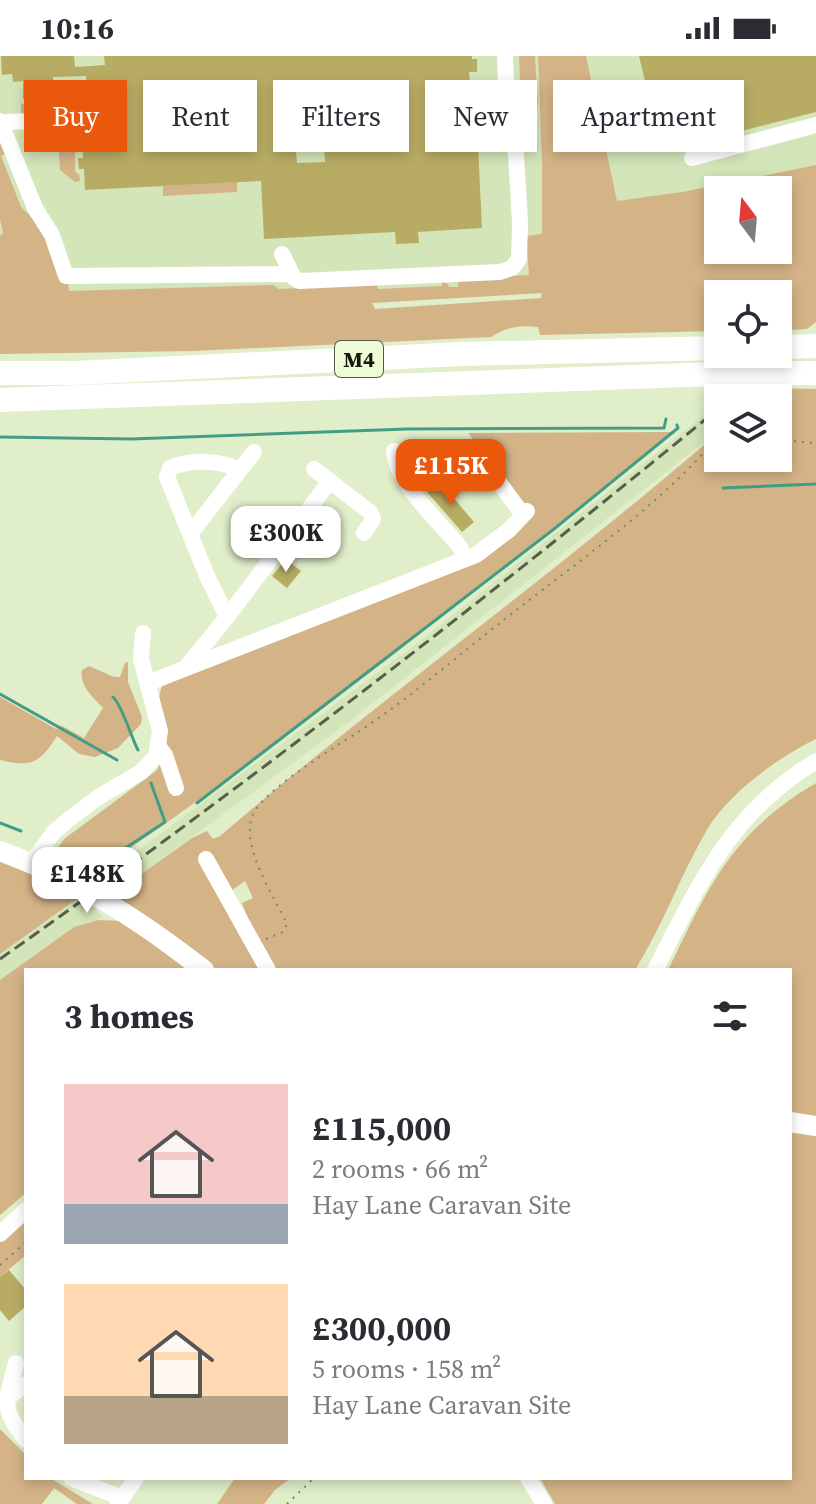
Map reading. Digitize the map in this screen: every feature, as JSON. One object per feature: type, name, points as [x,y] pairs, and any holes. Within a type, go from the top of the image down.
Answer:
[{"type":"highway","points":[[792,347],[816,346]]},
{"type":"highway","name":"M4","points":[[0,373],[75,373],[461,354],[704,348]]},
{"type":"highway","name":"M4","points":[[0,400],[816,373]]},
{"type":"main road","points":[[0,851],[77,884],[119,907],[201,968]]},
{"type":"main road","points":[[792,1122],[816,1126]]},
{"type":"street","points":[[282,254],[299,281],[500,272],[512,268],[519,259],[520,223],[516,154],[508,130],[505,56]]},
{"type":"street","points":[[24,121],[1,123],[35,208],[52,235],[66,276],[292,274]]},
{"type":"street","points":[[692,158],[816,125]]},
{"type":"street","points":[[394,451],[396,464],[404,479],[460,547],[465,559]]},
{"type":"street","points":[[148,683],[465,559],[492,544],[525,513],[476,451]]},
{"type":"street","points":[[190,534],[254,452]]},
{"type":"street","points":[[227,617],[167,481],[167,471],[180,464],[213,462],[240,470]]},
{"type":"street","points":[[314,469],[370,512],[373,519],[364,533]]},
{"type":"street","points":[[184,669],[195,659],[330,481]]},
{"type":"street","points":[[31,863],[54,832],[97,798],[152,762],[159,747],[160,731],[141,659],[143,633]]},
{"type":"street","points":[[159,747],[165,755],[176,788]]},
{"type":"street","points":[[656,968],[702,878],[732,833],[769,793],[816,761]]},
{"type":"street","points":[[206,859],[267,968]]},
{"type":"street","points":[[0,1234],[24,1212]]},
{"type":"street","points":[[16,1363],[4,1407],[9,1421],[24,1438]]},
{"type":"street","points":[[4,1407],[24,1386]]},
{"type":"street","points":[[75,1480],[120,1501],[135,1480]]},
{"type":"street","points":[[529,1480],[544,1504]]},
{"type":"path","points":[[792,441],[816,443]]},
{"type":"path","points":[[254,944],[283,932],[287,924],[258,866],[248,832],[252,814],[262,800],[373,723],[620,531],[704,453]]},
{"type":"path","points":[[0,1265],[24,1244]]},
{"type":"path","points":[[287,1504],[312,1480]]},
{"type":"shaded area","points":[[0,56],[816,56],[816,165],[761,176],[704,176],[704,188],[586,206],[537,293],[0,323]]},
{"type":"shaded area","points":[[519,56],[535,56],[536,80],[520,80]]},
{"type":"shaded area","points":[[538,56],[586,56],[591,80],[553,80],[553,152],[607,152],[617,201],[704,188],[704,264],[792,264],[792,176],[761,176],[816,165],[816,322],[807,329],[792,330],[792,280],[704,280],[704,331],[540,335],[538,327],[525,326],[491,337],[193,351],[0,354],[0,236],[3,233],[0,219],[0,133],[8,153],[1,156],[21,207],[38,224],[61,282],[68,282],[69,291],[273,285],[279,289],[377,285],[378,289],[442,286],[442,281],[449,287],[458,287],[458,282],[442,279],[529,275],[526,236],[542,234]],"holes":[[[542,293],[541,298],[375,309],[372,303]]]},
{"type":"shaded area","points":[[59,152],[76,152],[75,171],[80,181],[75,182],[60,170]]},
{"type":"shaded area","points":[[237,182],[237,192],[163,196],[163,186]]},
{"type":"shaded area","points":[[792,388],[816,389],[816,739],[756,777],[717,815],[698,845],[636,968],[275,968],[253,932],[242,903],[253,898],[245,881],[222,897],[263,968],[215,968],[183,942],[112,895],[192,838],[207,831],[213,839],[220,836],[343,734],[704,445],[704,472],[792,472]]},
{"type":"shaded area","points":[[704,414],[704,442],[354,718],[117,892],[96,882],[420,641]]},
{"type":"shaded area","points":[[673,432],[388,658],[169,821],[94,873],[58,859],[56,851],[64,839],[156,771],[167,746],[159,707],[163,684],[471,561],[526,505],[492,467],[502,459],[493,448],[484,453],[468,433]]},
{"type":"shaded area","points":[[128,662],[128,682],[142,717],[141,724],[118,748],[95,757],[79,754],[57,736],[34,761],[20,763],[0,760],[0,697],[56,729],[62,726],[84,738],[103,708],[85,686],[82,670],[89,666],[120,677]]},
{"type":"shaded area","points":[[816,783],[816,1117],[792,1113],[792,968],[669,968],[696,912],[726,864],[743,842],[787,802]]},
{"type":"shaded area","points":[[0,861],[71,891],[78,898],[0,954]]},
{"type":"shaded area","points":[[78,898],[93,906],[103,918],[74,927],[0,980],[0,954]]},
{"type":"shaded area","points":[[98,920],[123,921],[184,968],[24,968],[24,1195],[0,1215],[0,980],[74,927]]},
{"type":"shaded area","points":[[792,1130],[816,1135],[816,1504],[555,1504],[541,1480],[792,1480]]},
{"type":"shaded area","points":[[24,1223],[24,1257],[0,1277],[0,1242]]},
{"type":"shaded area","points":[[0,1429],[24,1453],[24,1480],[53,1480],[93,1504],[77,1504],[54,1488],[42,1504],[0,1504]]},
{"type":"shaded area","points":[[234,1480],[288,1480],[264,1504],[217,1504]]},
{"type":"building","points":[[1,56],[74,56],[75,67],[105,65],[104,56],[472,56],[472,59],[477,59],[477,72],[469,72],[470,80],[425,80],[425,152],[478,152],[482,228],[418,232],[419,243],[396,244],[395,232],[264,239],[261,181],[85,190],[84,169],[79,169],[78,158],[83,158],[83,152],[127,152],[127,80],[86,80],[86,76],[24,80],[23,99],[23,81],[13,82],[12,74],[2,75]]},
{"type":"building","points":[[639,56],[816,56],[816,112],[744,130],[744,80],[645,80]]},
{"type":"building","points":[[440,482],[474,522],[462,532],[427,492]]},
{"type":"building","points":[[318,516],[335,530],[319,544],[305,532]]},
{"type":"building","points":[[286,559],[301,571],[287,588],[272,576]]},
{"type":"building","points":[[9,1270],[24,1288],[24,1308],[9,1321],[0,1310],[0,1277]]},
{"type":"waterway","points":[[0,437],[131,439],[407,429],[664,428],[666,419]]},
{"type":"waterway","points":[[197,803],[554,529],[678,428],[677,425]]},
{"type":"waterway","points":[[723,488],[816,484]]},
{"type":"waterway","points":[[0,694],[117,760]]},
{"type":"waterway","points":[[113,697],[138,750]]},
{"type":"waterway","points":[[67,849],[100,865],[165,822],[151,783]]},
{"type":"waterway","points":[[0,823],[21,831]]},
{"type":"railway","points":[[0,959],[184,827],[364,690],[704,420]]}]
